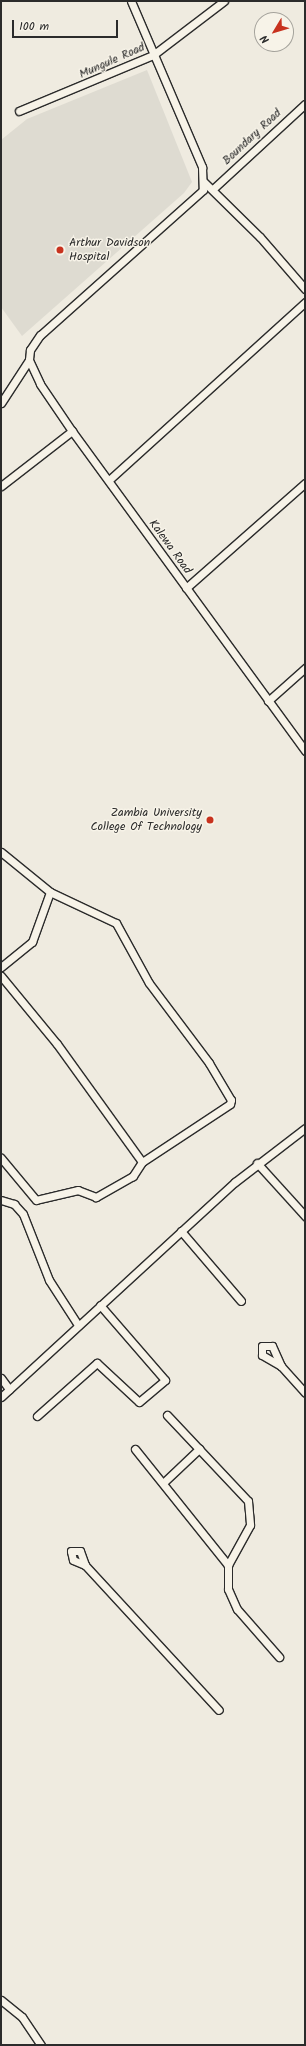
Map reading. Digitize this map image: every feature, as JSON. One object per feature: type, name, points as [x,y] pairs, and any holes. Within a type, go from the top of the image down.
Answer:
[{"type":"street","points":[[1,403],[29,360],[30,350],[40,335],[194,201],[204,182],[202,167],[131,1]]},
{"type":"street","name":"Mungule Road","points":[[19,111],[153,55],[224,1]]},
{"type":"street","name":"Boundary Road","points":[[214,188],[305,104]]},
{"type":"street","points":[[204,182],[214,188],[305,289]]},
{"type":"street","points":[[109,480],[305,302]]},
{"type":"street","name":"Kalewa Road","points":[[29,360],[40,384],[72,431],[305,751]]},
{"type":"street","points":[[1,486],[72,431]]},
{"type":"street","points":[[186,588],[305,483]]},
{"type":"street","points":[[268,701],[305,668]]},
{"type":"street","points":[[1,852],[50,892],[116,923],[149,983],[230,1094],[230,1104],[142,1162],[133,1176],[96,1197],[78,1190],[41,1201],[32,1197],[1,1158]]},
{"type":"street","points":[[1,967],[32,942],[50,892]]},
{"type":"street","points":[[1,976],[57,1044],[142,1162]]},
{"type":"street","points":[[1,1397],[181,1231],[258,1163],[305,1128]]},
{"type":"street","points":[[258,1163],[305,1216]]},
{"type":"street","points":[[1,1200],[14,1204],[23,1214],[49,1280],[78,1325]]},
{"type":"street","points":[[181,1231],[241,1300]]},
{"type":"street","points":[[37,1416],[97,1364],[139,1402],[165,1380],[100,1305]]},
{"type":"street","points":[[281,1366],[305,1393]]},
{"type":"street","points":[[1,1378],[10,1389]]},
{"type":"street","points":[[167,1415],[242,1493],[250,1508],[247,1534],[228,1565]]},
{"type":"street","points":[[135,1449],[228,1565],[231,1599],[279,1657]]},
{"type":"street","points":[[163,1483],[199,1449]]},
{"type":"street","points":[[85,1565],[219,1710]]},
{"type":"street","points":[[1,2000],[22,2017],[41,2045]]},
{"type":"shaded area","name":"Arthur Davidson Hospital","points":[[147,70],[192,182],[184,193],[22,336],[1,307],[1,140],[27,119]]},
{"type":"place","name":"Arthur Davidson Hospital","points":[[60,250]]},
{"type":"place","name":"Zambia University College Of Technology","points":[[210,820]]}]
